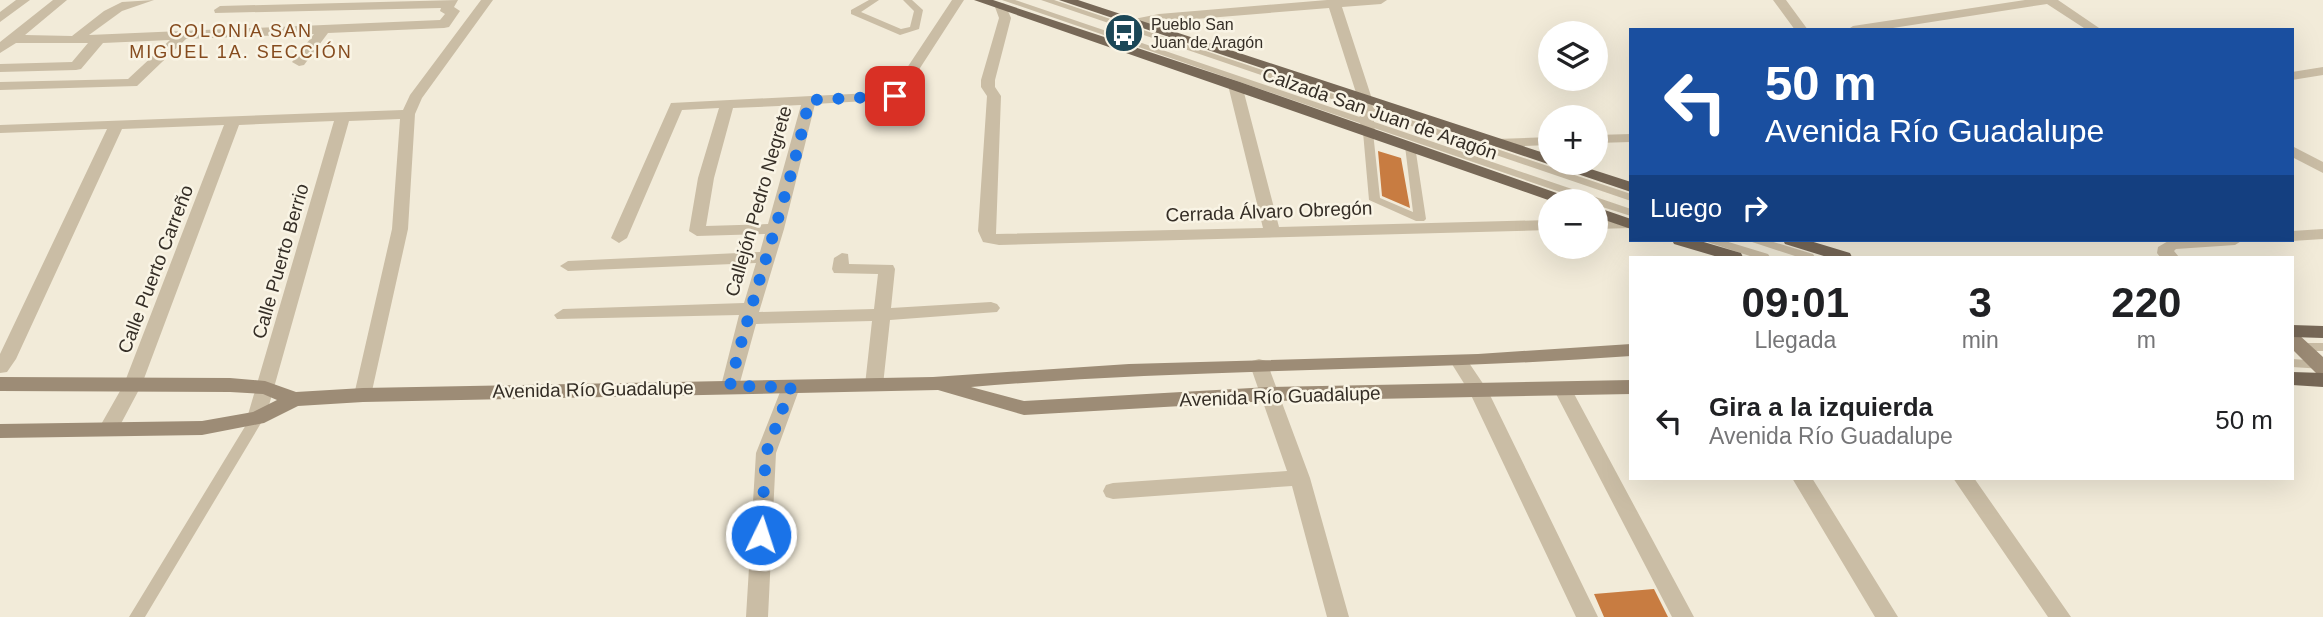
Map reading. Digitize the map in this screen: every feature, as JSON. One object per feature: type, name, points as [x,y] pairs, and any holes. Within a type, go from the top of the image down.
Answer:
[{"type":"main road","name":"Calzada San Juan de Aragón","points":[[980,0],[1004,4],[1235,85],[1496,143],[1538,156]]},
{"type":"main road","name":"Calzada San Juan de Aragón","points":[[1065,0],[1134,23],[1367,116],[1409,146],[1538,191]]},
{"type":"main road","points":[[1594,175],[1629,186]]},
{"type":"main road","points":[[1608,215],[1629,220]]},
{"type":"main road","points":[[1686,242],[1732,256]]},
{"type":"main road","points":[[1797,242],[1841,256]]},
{"type":"main road","points":[[2294,345],[2323,332]]},
{"type":"main road","points":[[2294,377],[2322,365]]},
{"type":"street","points":[[3,15],[24,0]]},
{"type":"street","points":[[75,40],[116,8],[130,1],[148,0]]},
{"type":"street","points":[[363,395],[400,229],[408,114],[415,98],[488,0]]},
{"type":"street","name":"Callejón Pedro Negrete","points":[[730,386],[748,314],[776,229],[809,100],[895,96],[958,0]]},
{"type":"street","points":[[1134,23],[1159,18],[1381,0]]},
{"type":"street","points":[[1779,0],[1800,28]]},
{"type":"street","points":[[1866,28],[2049,0],[2093,28]]},
{"type":"street","points":[[0,49],[58,2],[75,4]]},
{"type":"street","points":[[13,39],[98,40],[444,24],[454,11],[446,11],[450,2],[220,10]]},
{"type":"street","points":[[1334,2],[1367,116]]},
{"type":"street","name":"Cerrada Álvaro Obregón","points":[[1004,4],[1005,18],[988,80],[988,87],[994,96],[986,231],[989,238],[999,240],[1272,231],[1423,223],[1538,225]]},
{"type":"street","points":[[299,62],[324,29]]},
{"type":"street","points":[[0,86],[132,83],[181,36]]},
{"type":"street","points":[[0,68],[76,65],[98,40]]},
{"type":"street","points":[[2294,76],[2323,71]]},
{"type":"street","points":[[1235,85],[1272,231]]},
{"type":"street","points":[[619,238],[676,106],[809,100]]},
{"type":"street","points":[[727,104],[706,178],[697,232],[776,229]]},
{"type":"street","points":[[0,130],[408,114]]},
{"type":"street","name":"Calle Puerto Berrio","points":[[257,418],[343,116]]},
{"type":"street","name":"Calle Puerto Carreño","points":[[109,428],[134,384],[233,121]]},
{"type":"street","points":[[0,367],[7,359],[116,126]]},
{"type":"street","points":[[1608,139],[1629,138]]},
{"type":"street","points":[[1496,143],[1538,141]]},
{"type":"street","points":[[2294,151],[2323,168]]},
{"type":"street","points":[[1608,223],[1629,220]]},
{"type":"street","points":[[2294,236],[2323,234]]},
{"type":"street","points":[[2168,252],[2173,244],[2204,242]]},
{"type":"street","points":[[568,266],[767,257]]},
{"type":"street","points":[[842,258],[840,269],[887,269],[873,385]]},
{"type":"street","points":[[563,315],[880,315],[990,308]]},
{"type":"street","points":[[2294,345],[2322,365]]},
{"type":"street","name":"Avenida Río Guadalupe","points":[[0,431],[202,428],[257,418],[295,399],[363,395],[933,384],[1019,375],[1259,365],[1459,361],[1629,350]]},
{"type":"street","points":[[1459,361],[1479,391],[1587,617]]},
{"type":"street","points":[[1259,365],[1300,478],[1338,617]]},
{"type":"street","name":"Avenida Río Guadalupe","points":[[0,384],[265,388],[295,399]]},
{"type":"street","name":"Avenida Río Guadalupe","points":[[933,384],[1024,408],[1269,394],[1629,387]]},
{"type":"street","points":[[757,617],[766,453],[791,387]]},
{"type":"street","points":[[1563,390],[1683,617]]},
{"type":"street","points":[[1113,491],[1300,478]]},
{"type":"street","points":[[1803,480],[1887,617]]},
{"type":"street","points":[[1964,480],[2060,617]]},
{"type":"lane","points":[[875,0],[855,12],[900,32],[914,29],[919,10],[908,0]]},
{"type":"lane","points":[[1045,0],[1367,116],[1629,220]]},
{"type":"lane","points":[[1004,4],[1629,197]]},
{"type":"lane","points":[[1367,116],[1375,200],[1423,223]]},
{"type":"lane","points":[[1409,146],[1423,223]]},
{"type":"lane","points":[[1717,242],[1761,256]]},
{"type":"lane","points":[[1762,242],[1805,256]]},
{"type":"lane","points":[[137,617],[257,418]]},
{"type":"building","points":[[1378,151],[1401,158],[1410,208],[1382,196]]},
{"type":"building","points":[[1654,589],[1668,617],[1604,617],[1594,594]]},
{"type":"place","name":"Pueblo San Juan de Aragón","points":[[1124,33]]},
{"type":"district","name":"COLONIA SAN MIGUEL 1A. SECCIÓN","points":[[241,41]]},
{"type":"route","points":[[761,535],[766,453],[791,387],[730,386],[746,318],[767,257],[800,142],[809,100],[895,96]]}]
